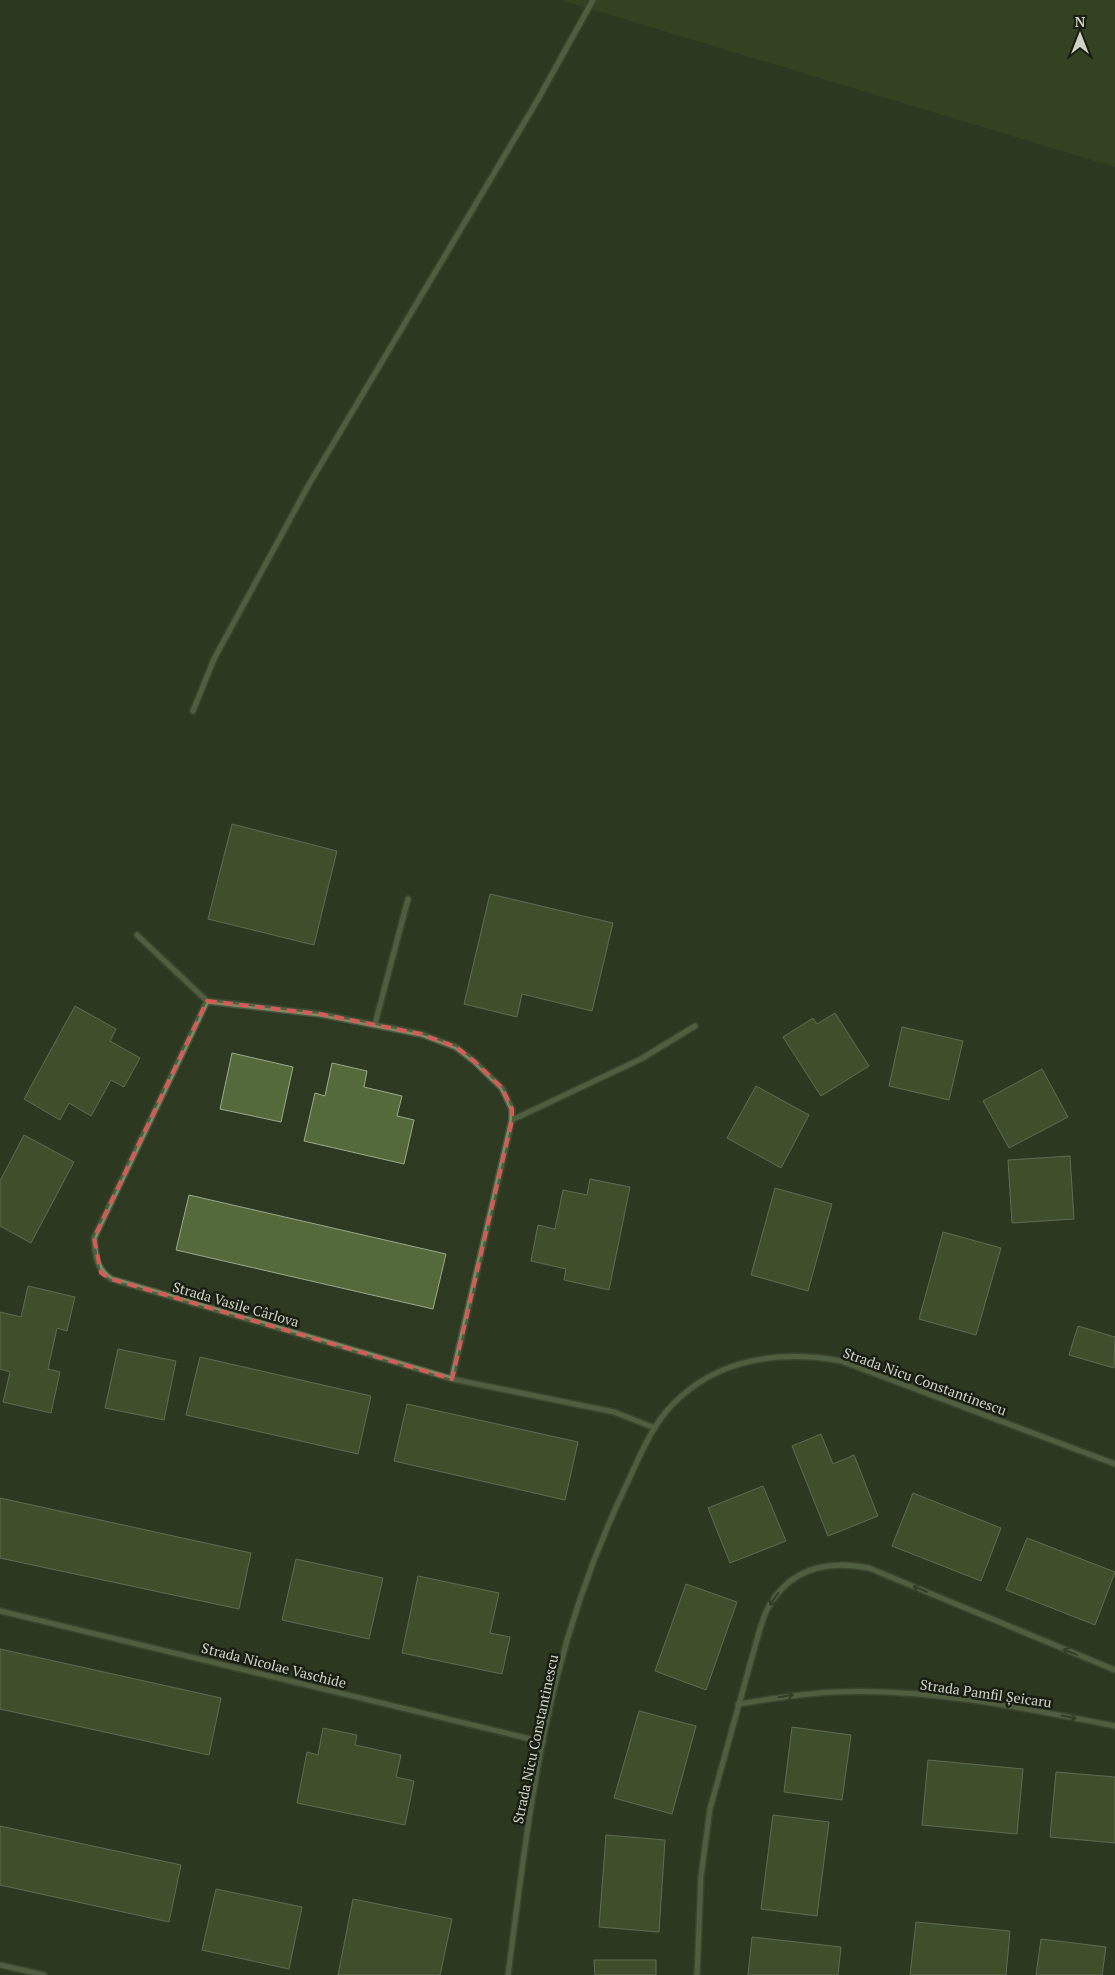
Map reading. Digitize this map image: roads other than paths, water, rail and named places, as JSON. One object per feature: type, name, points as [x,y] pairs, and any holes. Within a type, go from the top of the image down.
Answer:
[{"type":"street","points":[[193,711],[214,659],[308,486],[537,101],[592,0]]},
{"type":"street","points":[[375,1024],[408,900]]},
{"type":"street","points":[[137,935],[207,1001],[320,1014],[421,1034],[456,1047],[474,1060],[502,1088],[512,1108],[512,1120],[452,1379]]},
{"type":"street","name":"Strada Vasile Cârlova","points":[[207,1001],[94,1238],[95,1256],[101,1272],[110,1279],[452,1379],[614,1412],[655,1428]]},
{"type":"street","points":[[512,1120],[641,1059],[695,1026]]},
{"type":"street","name":"Strada Nicu Constantinescu","points":[[508,1975],[526,1842],[543,1742],[556,1681],[592,1567],[618,1502],[640,1455],[655,1428],[672,1404],[714,1374],[737,1364],[789,1355],[815,1356],[841,1361],[1115,1464]]},
{"type":"street","points":[[697,1975],[700,1876],[710,1808],[738,1704],[768,1608],[779,1591],[793,1579],[811,1569],[830,1564],[850,1564],[869,1568],[1115,1670]]},
{"type":"street","name":"Strada Nicolae Vaschide","points":[[0,1611],[543,1742]]},
{"type":"street","name":"Strada Pamfil Șeicaru","points":[[738,1704],[796,1695],[837,1692],[892,1692],[968,1699],[1115,1726]]},
{"type":"street","points":[[0,1965],[44,1975]]}]
